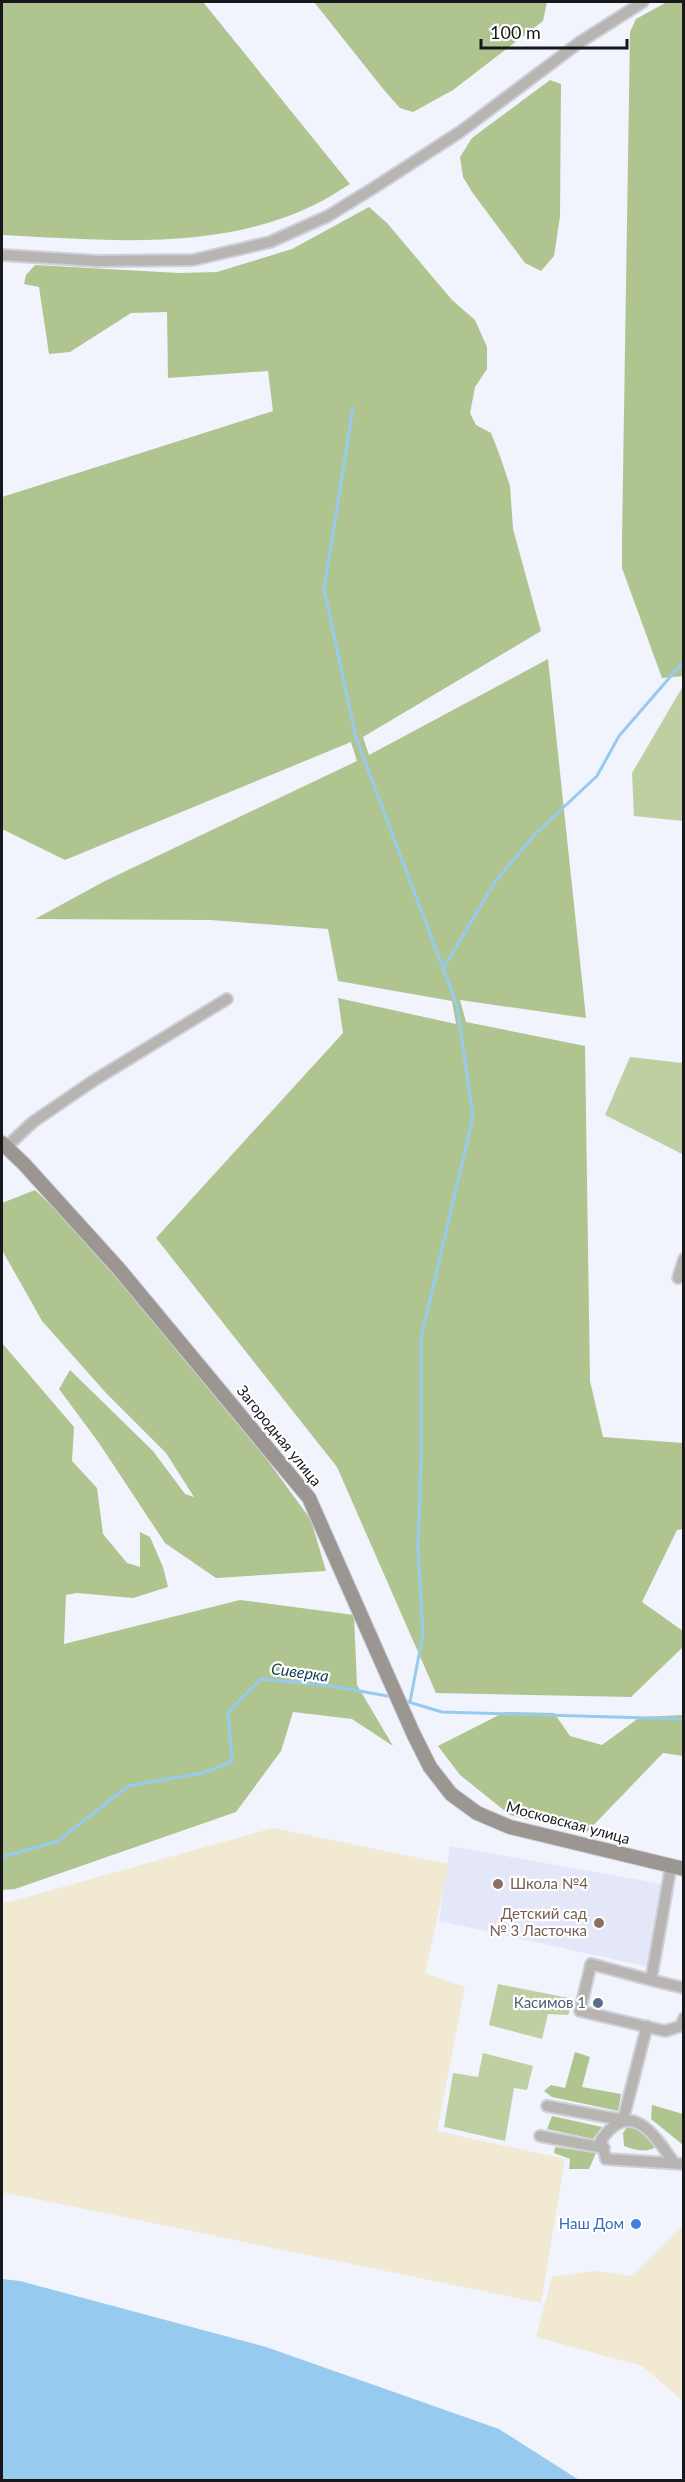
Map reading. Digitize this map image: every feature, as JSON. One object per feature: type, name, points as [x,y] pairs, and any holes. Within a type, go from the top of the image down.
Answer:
[{"type":"main road","name":"Загородная улица","points":[[4,1145],[119,1269],[309,1498],[413,1733],[430,1767],[451,1794]]},
{"type":"main road","name":"Московская улица","points":[[451,1794],[477,1813],[510,1827],[677,1867]]},
{"type":"street","points":[[2,255],[98,261],[193,260],[270,242],[328,216],[375,188],[460,132],[580,42],[643,2]]},
{"type":"street","name":"Загородная улица","points":[[4,1145],[93,1081],[227,999]]},
{"type":"street","points":[[678,1278],[684,1259]]},
{"type":"street","points":[[651,1980],[677,1867]]},
{"type":"street","points":[[684,1988],[591,1964],[580,2011],[665,2031],[681,2026],[684,2018]]},
{"type":"street","points":[[647,2026],[623,2120],[610,2127],[601,2140],[606,2159],[679,2163]]},
{"type":"street","points":[[546,2106],[641,2123],[679,2163]]},
{"type":"street","points":[[540,2136],[604,2148]]},
{"type":"shaded area","points":[[273,1828],[449,1864],[425,1973],[465,1987],[437,2131],[565,2159],[541,2303],[2,2192],[2,1904]]},
{"type":"shaded area","points":[[450,1846],[662,1884],[649,1967],[439,1921]]},
{"type":"shaded area","points":[[683,2226],[683,2401],[642,2366],[536,2337],[552,2277],[594,2271],[633,2276]]},
{"type":"green space","points":[[2,2],[203,2],[350,184],[319,203],[277,220],[239,230],[200,236],[161,240],[121,240],[2,235]]},
{"type":"green space","points":[[314,2],[547,2],[543,21],[453,90],[413,112],[400,108]]},
{"type":"green space","points":[[667,2],[684,2],[684,676],[662,678],[622,568],[622,540],[630,32],[636,19]]},
{"type":"green space","points":[[550,80],[561,84],[560,216],[554,256],[541,271],[525,263],[472,192],[463,177],[460,157],[472,138]]},
{"type":"green space","points":[[369,207],[387,223],[452,300],[475,320],[487,347],[487,369],[475,387],[470,413],[476,425],[491,433],[510,486],[513,529],[541,631],[363,737],[369,755],[548,659],[586,1018],[460,1000],[466,1022],[585,1046],[590,1381],[603,1437],[683,1443],[683,1529],[677,1530],[642,1602],[683,1631],[683,1647],[631,1697],[436,1693],[337,1467],[156,1238],[343,1033],[338,998],[456,1024],[452,1001],[338,981],[328,929],[211,920],[35,919],[105,881],[357,761],[351,742],[65,860],[2,829],[2,497],[273,411],[268,371],[168,378],[167,312],[131,313],[70,352],[49,354],[39,287],[24,284],[26,275],[35,265],[179,273],[217,272],[292,249]]},
{"type":"green space","points":[[683,686],[683,821],[634,816],[632,773]]},
{"type":"green space","points":[[630,1057],[683,1063],[682,1154],[605,1115]]},
{"type":"green space","points":[[35,1190],[120,1280],[239,1421],[311,1520],[326,1571],[216,1578],[165,1543],[99,1443],[59,1389],[70,1370],[153,1451],[185,1494],[194,1497],[166,1453],[106,1393],[42,1321],[2,1250],[2,1203]]},
{"type":"green space","points":[[2,1343],[74,1427],[72,1461],[97,1488],[103,1534],[127,1563],[140,1567],[140,1532],[150,1537],[163,1567],[168,1587],[133,1598],[77,1593],[66,1595],[64,1644],[240,1600],[354,1615],[357,1685],[393,1746],[352,1719],[293,1712],[281,1751],[236,1812],[15,1889],[2,1890]]},
{"type":"green space","points":[[505,1712],[554,1713],[570,1736],[602,1745],[640,1717],[683,1715],[683,1756],[663,1753],[585,1834],[510,1815],[460,1775],[438,1746]]},
{"type":"green space","points":[[498,1984],[574,1999],[568,2015],[548,2014],[542,2039],[489,2025]]},
{"type":"green space","points":[[575,2052],[590,2057],[582,2087],[621,2094],[618,2111],[552,2097],[544,2091],[551,2085],[565,2088]]},
{"type":"green space","points":[[483,2053],[533,2066],[527,2090],[514,2088],[505,2141],[444,2127],[453,2073],[478,2077]]},
{"type":"green space","points":[[652,2105],[683,2114],[683,2145],[651,2119]]},
{"type":"green space","points":[[552,2116],[602,2127],[593,2139],[547,2129]]},
{"type":"green space","points":[[628,2126],[640,2131],[657,2146],[645,2151],[624,2146],[623,2133]]},
{"type":"green space","points":[[555,2147],[596,2153],[589,2169],[569,2169],[570,2159],[554,2153]]},
{"type":"water","points":[[2,2279],[20,2281],[266,2347],[499,2429],[579,2480],[2,2480]]},
{"type":"waterway","points":[[353,408],[324,589],[356,738],[457,1005],[473,1117],[421,1338],[418,1548],[423,1634],[410,1702]]},
{"type":"waterway","points":[[443,969],[495,882],[535,834],[597,776],[619,736],[684,661]]},
{"type":"waterway","name":"Сиверка","points":[[2,1857],[58,1841],[128,1786],[202,1773],[232,1762],[228,1712],[261,1679],[326,1685],[393,1697]]},
{"type":"waterway","name":"Сиверка","points":[[402,1700],[442,1712],[684,1719]]},
{"type":"place","name":"Школа №4","points":[[498,1884]]},
{"type":"place","name":"Детский сад № 3 Ласточка","points":[[599,1923]]},
{"type":"place","name":"Касимов 1","points":[[598,2003]]},
{"type":"place","name":"Наш Дом","points":[[636,2224]]}]
